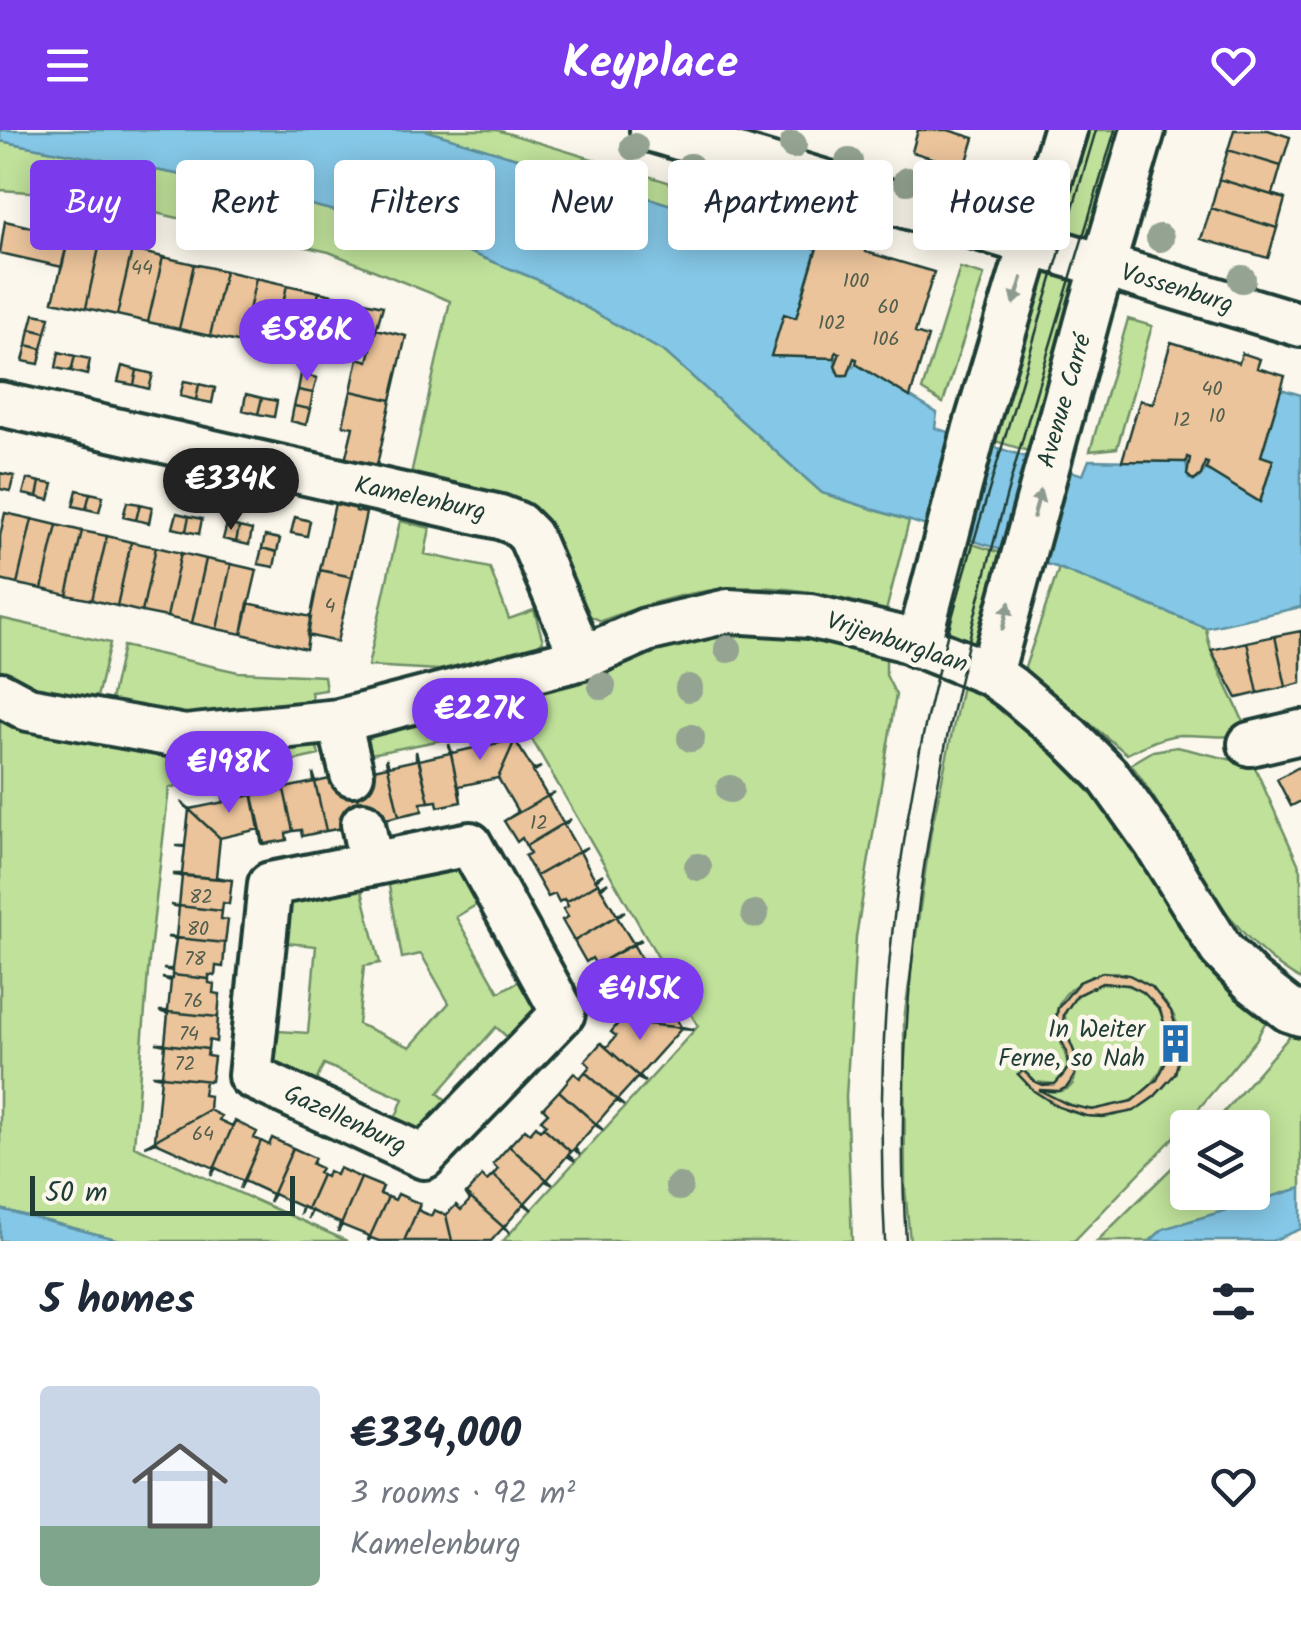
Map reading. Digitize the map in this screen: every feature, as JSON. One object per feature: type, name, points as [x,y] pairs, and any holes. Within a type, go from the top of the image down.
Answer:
[{"type":"street","name":"Vossenburg","points":[[652,130],[913,208]]},
{"type":"street","points":[[1056,160],[1065,130]]},
{"type":"street","name":"Avenue Carré","points":[[991,674],[1144,130]]},
{"type":"street","points":[[918,646],[975,428],[1030,250]]},
{"type":"street","name":"Vossenburg","points":[[1054,250],[1301,326]]},
{"type":"street","name":"Kamelenburg","points":[[0,404],[518,524],[530,536],[582,658]]},
{"type":"street","name":"Vrijenburglaan","points":[[0,694],[28,709],[185,736],[339,721],[582,658],[646,630],[728,611],[810,616],[900,638],[991,674],[1069,736],[1108,776],[1155,842],[1221,949],[1252,980],[1289,1010],[1301,1014]]},
{"type":"street","points":[[339,721],[352,774]]},
{"type":"street","points":[[1250,744],[1301,732]]},
{"type":"street","name":"Gazellenburg","points":[[367,844],[470,844],[563,1012],[424,1157],[250,1076],[270,884],[367,844]]},
{"type":"green space","points":[[424,130],[497,130],[595,160],[523,160]]},
{"type":"green space","points":[[1076,130],[1132,130],[1090,243],[1070,237],[1070,160]]},
{"type":"green space","points":[[0,141],[102,160],[30,160],[30,192],[0,190]]},
{"type":"green space","points":[[156,170],[176,174],[176,218],[156,213]]},
{"type":"green space","points":[[648,176],[668,182],[668,204],[648,198]]},
{"type":"green space","points":[[314,206],[334,211],[334,250],[464,250],[536,279],[666,353],[822,493],[909,521],[886,611],[810,592],[776,588],[710,590],[601,621],[590,616],[584,605],[574,607],[546,536],[409,483],[450,301],[314,249]]},
{"type":"green space","points":[[1048,266],[1083,277],[1038,454],[985,438],[1034,272]]},
{"type":"green space","points":[[960,268],[984,275],[943,403],[922,390]]},
{"type":"green space","points":[[1128,319],[1152,326],[1117,448],[1090,451]]},
{"type":"green space","points":[[400,521],[430,528],[425,554],[490,568],[509,619],[534,610],[543,641],[536,647],[439,670],[368,666]]},
{"type":"green space","points":[[956,539],[1011,556],[992,633],[976,645],[940,635]]},
{"type":"green space","points":[[1059,568],[1206,628],[1213,655],[1248,734],[1175,736],[1127,754],[1024,670]]},
{"type":"green space","points":[[0,618],[110,643],[94,710],[0,680]]},
{"type":"green space","points":[[755,623],[886,651],[886,675],[896,695],[856,937],[846,1097],[852,1241],[503,1241],[698,1026],[523,724],[371,754],[367,734],[647,642]]},
{"type":"green space","points":[[123,646],[238,672],[324,676],[326,690],[311,692],[314,708],[264,718],[108,713]]},
{"type":"green space","points":[[962,686],[1010,709],[1076,761],[1264,1008],[1265,1023],[1256,1040],[1198,1110],[1170,1110],[1170,1141],[1074,1241],[910,1241],[905,1188],[904,1019],[931,831]],"holes":[[[1116,972],[1145,983],[1167,1005],[1178,1027],[1181,1048],[1164,1087],[1148,1101],[1106,1116],[1083,1115],[1056,1105],[1018,1074],[1024,1071],[1035,1082],[1055,1084],[1068,1068],[1056,1029],[1061,1001],[1075,986],[1095,976]]]},
{"type":"green space","points":[[0,708],[315,740],[319,755],[169,788],[149,960],[134,1146],[347,1241],[123,1241],[0,1209]]},
{"type":"green space","points":[[1177,747],[1252,761],[1301,870],[1301,980],[1247,937],[1225,910],[1131,764],[1153,751]]},
{"type":"green space","points":[[459,864],[481,902],[456,917],[499,992],[525,978],[545,1015],[517,1046],[496,1027],[438,1093],[459,1111],[431,1142],[393,1124],[403,1099],[324,1064],[312,1090],[273,1072],[279,1031],[308,1033],[316,946],[287,943],[291,901],[361,887],[380,963],[364,966],[358,1024],[410,1047],[449,1003],[421,954],[402,958],[388,880]]},
{"type":"green space","points":[[1102,983],[1129,986],[1154,1001],[1166,1019],[1169,1040],[1165,1062],[1153,1082],[1137,1097],[1115,1107],[1090,1109],[1039,1090],[1059,1091],[1071,1086],[1075,1063],[1066,1011],[1076,997]]},
{"type":"green space","points":[[1294,1031],[1301,1034],[1301,1188],[1270,1197],[1270,1110],[1226,1110]]},
{"type":"green space","points":[[1170,1170],[1170,1210],[1227,1210],[1163,1229],[1150,1241],[1097,1241]]},
{"type":"water","points":[[0,130],[424,130],[523,160],[515,160],[515,250],[648,250],[648,198],[668,204],[668,250],[816,250],[796,318],[784,315],[772,356],[835,358],[836,371],[843,376],[856,364],[937,413],[935,428],[1083,475],[1089,460],[1186,462],[1189,479],[1198,479],[1206,469],[1260,502],[1273,461],[1261,456],[1281,389],[1301,395],[1301,607],[1206,628],[1059,568],[822,493],[666,353],[536,279],[464,250],[495,250],[495,160],[334,160],[334,211],[314,206],[314,160],[176,160],[176,174],[156,170],[156,160],[102,160],[0,141]]},
{"type":"water","points":[[1301,1188],[1301,1229],[1272,1241],[1150,1241],[1163,1229],[1227,1210],[1270,1210],[1270,1197]]},
{"type":"water","points":[[0,1209],[123,1241],[0,1241]]},
{"type":"building","points":[[918,130],[948,130],[974,138],[967,160],[938,160],[912,152]]},
{"type":"building","points":[[1234,130],[1268,130],[1290,137],[1281,166],[1228,150]]},
{"type":"building","points":[[1228,150],[1281,166],[1273,194],[1285,199],[1219,179]]},
{"type":"building","points":[[1219,179],[1285,199],[1277,228],[1211,208]]},
{"type":"building","points":[[1211,208],[1277,228],[1268,258],[1201,239]]},
{"type":"building","points":[[5,221],[30,227],[30,250],[66,250],[62,267],[0,253]]},
{"type":"building","points":[[66,250],[98,250],[86,308],[53,301]]},
{"type":"building","points":[[98,250],[132,250],[117,315],[86,308]]},
{"type":"building","points":[[132,250],[163,257],[148,322],[117,315]]},
{"type":"building","points":[[816,250],[867,250],[934,272],[915,333],[928,337],[910,397],[856,364],[854,358],[848,375],[839,375],[835,366],[840,353],[836,352],[835,358],[771,356],[784,314],[796,318]]},
{"type":"building","points":[[163,257],[194,264],[179,329],[148,322]]},
{"type":"building","points":[[194,264],[225,271],[210,336],[179,329]]},
{"type":"building","points":[[225,271],[256,278],[242,343],[210,336]]},
{"type":"building","points":[[256,278],[287,285],[273,351],[242,343]]},
{"type":"building","points":[[287,285],[319,292],[305,358],[273,351]]},
{"type":"building","points":[[319,292],[383,306],[374,337],[312,323]]},
{"type":"building","points":[[34,314],[50,317],[46,333],[30,329]]},
{"type":"building","points":[[30,329],[46,333],[42,349],[27,345]]},
{"type":"building","points":[[376,329],[406,336],[391,400],[351,391],[358,358],[368,361]]},
{"type":"building","points":[[1171,342],[1239,363],[1242,353],[1260,359],[1257,368],[1285,376],[1261,456],[1273,460],[1260,502],[1206,469],[1205,462],[1201,475],[1194,481],[1187,475],[1187,457],[1186,462],[1122,461],[1140,400],[1153,404]]},
{"type":"building","points":[[27,345],[42,349],[39,364],[23,361]]},
{"type":"building","points":[[59,352],[75,356],[71,371],[56,368]]},
{"type":"building","points":[[75,356],[90,359],[87,375],[71,371]]},
{"type":"building","points":[[122,366],[137,370],[134,385],[118,382]]},
{"type":"building","points":[[137,370],[153,374],[149,389],[134,385]]},
{"type":"building","points":[[301,374],[317,378],[313,393],[298,390]]},
{"type":"building","points":[[184,381],[199,384],[196,400],[180,396]]},
{"type":"building","points":[[199,384],[215,388],[212,403],[196,400]]},
{"type":"building","points":[[298,390],[313,393],[310,409],[294,406]]},
{"type":"building","points":[[351,391],[391,400],[377,465],[367,463],[366,470],[344,465],[353,427],[343,425]]},
{"type":"building","points":[[246,394],[262,398],[258,414],[243,410]]},
{"type":"building","points":[[262,398],[277,401],[274,417],[258,414]]},
{"type":"building","points":[[294,406],[310,409],[306,425],[291,421]]},
{"type":"building","points":[[0,473],[14,476],[10,491],[0,489]]},
{"type":"building","points":[[27,479],[40,482],[37,497],[23,494]]},
{"type":"building","points":[[40,482],[53,484],[49,500],[37,497]]},
{"type":"building","points":[[77,490],[90,493],[86,509],[73,506]]},
{"type":"building","points":[[90,493],[103,496],[99,512],[86,509]]},
{"type":"building","points":[[336,499],[358,504],[356,511],[366,513],[352,577],[320,570]]},
{"type":"building","points":[[127,502],[140,504],[136,520],[123,517]]},
{"type":"building","points":[[140,504],[152,507],[149,523],[136,520]]},
{"type":"building","points":[[5,513],[32,519],[17,584],[0,580],[0,536]]},
{"type":"building","points":[[177,513],[189,516],[186,531],[173,528]]},
{"type":"building","points":[[189,516],[202,519],[199,534],[186,531]]},
{"type":"building","points":[[295,517],[310,521],[307,536],[291,533]]},
{"type":"building","points":[[32,519],[57,525],[42,589],[17,584]]},
{"type":"building","points":[[227,524],[239,527],[236,542],[223,539]]},
{"type":"building","points":[[57,525],[82,531],[67,595],[42,589]]},
{"type":"building","points":[[239,527],[252,530],[249,545],[236,542]]},
{"type":"building","points":[[82,531],[107,536],[92,600],[67,595]]},
{"type":"building","points":[[107,536],[131,542],[117,606],[92,600]]},
{"type":"building","points":[[265,536],[280,539],[277,552],[262,548]]},
{"type":"building","points":[[131,542],[156,547],[142,612],[117,606]]},
{"type":"building","points":[[156,547],[181,553],[167,617],[142,612]]},
{"type":"building","points":[[262,548],[277,552],[274,567],[258,564]]},
{"type":"building","points":[[181,553],[206,559],[192,623],[167,617]]},
{"type":"building","points":[[206,559],[231,564],[217,629],[192,623]]},
{"type":"building","points":[[231,564],[257,570],[242,634],[217,629]]},
{"type":"building","points":[[320,570],[352,577],[337,642],[307,635]]},
{"type":"building","points":[[248,603],[311,617],[306,649],[242,634]]},
{"type":"building","points":[[1301,631],[1301,683],[1286,687],[1275,636]]},
{"type":"building","points":[[1275,636],[1286,687],[1258,693],[1247,642]]},
{"type":"building","points":[[1247,642],[1258,693],[1237,698],[1211,650]]},
{"type":"building","points":[[478,738],[479,747],[515,740],[498,778],[459,786],[461,802],[449,744],[452,753],[478,747]]},
{"type":"building","points":[[515,740],[533,770],[541,767],[533,772],[547,796],[555,792],[504,821],[518,812],[498,778]]},
{"type":"building","points":[[449,744],[461,802],[438,807],[437,801],[429,802],[419,760],[450,753]]},
{"type":"building","points":[[416,751],[429,802],[421,803],[422,811],[399,816],[386,758],[389,766],[416,760]]},
{"type":"building","points":[[386,758],[399,816],[363,824],[352,774],[387,766]]},
{"type":"building","points":[[1301,766],[1301,801],[1291,806],[1277,779]]},
{"type":"building","points":[[313,773],[326,831],[302,836],[301,830],[293,831],[282,780],[285,788],[314,782]]},
{"type":"building","points":[[313,773],[316,782],[352,774],[363,824],[326,831]]},
{"type":"building","points":[[282,780],[293,831],[286,833],[287,840],[264,844],[251,787],[254,795],[283,789]]},
{"type":"building","points":[[251,787],[259,829],[220,838],[181,802],[190,809],[224,802],[222,793],[226,801],[252,795]]},
{"type":"building","points":[[555,792],[548,797],[563,823],[571,819],[526,846],[522,838],[517,842],[504,821]]},
{"type":"building","points":[[181,802],[220,838],[216,877],[232,880],[173,874],[182,874],[185,847],[176,846],[185,846],[189,810]]},
{"type":"building","points":[[571,819],[564,825],[579,851],[587,847],[536,876],[525,856],[530,853],[526,846]]},
{"type":"building","points":[[587,847],[580,852],[595,879],[603,874],[596,880],[598,883],[566,902],[559,902],[555,894],[548,897],[536,876]]},
{"type":"building","points":[[173,875],[232,880],[229,904],[223,903],[222,911],[170,905],[179,906],[182,876]]},
{"type":"building","points":[[608,882],[601,889],[617,915],[625,911],[574,941],[562,920],[568,917],[563,909],[568,906],[566,902],[598,883],[600,887]]},
{"type":"building","points":[[170,905],[222,911],[221,919],[228,920],[225,943],[167,937],[176,937],[179,907]]},
{"type":"building","points":[[625,911],[617,917],[633,943],[641,939],[596,965],[592,958],[586,962],[574,941]]},
{"type":"building","points":[[167,937],[225,943],[223,967],[216,966],[215,976],[209,975],[209,979],[172,975],[172,971],[163,969],[172,969],[176,939]]},
{"type":"building","points":[[633,945],[648,970],[657,966],[606,996],[594,976],[600,972],[596,965]]},
{"type":"building","points":[[657,966],[650,972],[681,1027],[693,1029],[620,1021],[614,1010],[620,1006],[613,994],[606,996]]},
{"type":"building","name":"In Weiter Ferne, so Nah","points":[[1103,972],[1129,975],[1152,987],[1171,1011],[1182,1046],[1175,1074],[1154,1097],[1134,1111],[1086,1116],[1059,1107],[1034,1091],[1018,1074],[1024,1071],[1035,1082],[1055,1084],[1068,1068],[1067,1052],[1055,1027],[1058,1008],[1079,982]],"holes":[[[1102,983],[1129,985],[1143,992],[1160,1010],[1169,1038],[1169,1056],[1157,1080],[1132,1101],[1092,1110],[1069,1105],[1039,1090],[1059,1091],[1075,1075],[1077,1059],[1063,1024],[1064,1014],[1077,995]]]},
{"type":"building","points":[[172,975],[209,979],[214,984],[213,993],[220,994],[218,1017],[159,1011],[168,1011],[171,981],[162,978],[172,979]]},
{"type":"building","points":[[159,1011],[218,1017],[216,1042],[209,1040],[208,1049],[156,1043],[165,1043],[168,1014]]},
{"type":"building","points":[[620,1021],[693,1030],[681,1029],[639,1076],[645,1082],[601,1043],[607,1047],[616,1036],[611,1032]]},
{"type":"building","points":[[156,1043],[208,1049],[207,1056],[214,1057],[211,1081],[152,1075],[162,1075],[165,1045]]},
{"type":"building","points":[[601,1043],[645,1082],[637,1078],[617,1100],[585,1072],[590,1066],[585,1061]]},
{"type":"building","points":[[585,1072],[624,1106],[616,1101],[596,1124],[559,1091],[574,1073],[580,1078]]},
{"type":"building","points":[[152,1075],[211,1081],[205,1081],[203,1095],[210,1096],[209,1110],[145,1146],[155,1140],[161,1077]]},
{"type":"building","points":[[559,1091],[603,1130],[595,1125],[575,1148],[580,1155],[574,1149],[571,1152],[543,1127],[546,1124],[541,1120],[548,1113],[543,1108]]},
{"type":"building","points":[[209,1110],[232,1126],[235,1121],[211,1176],[214,1168],[156,1142],[145,1146]]},
{"type":"building","points":[[235,1121],[257,1132],[254,1138],[261,1141],[240,1189],[243,1181],[216,1168],[211,1176]]},
{"type":"building","points":[[536,1126],[540,1130],[543,1127],[571,1152],[568,1155],[575,1161],[567,1156],[547,1180],[509,1146],[525,1129],[530,1133]]},
{"type":"building","points":[[272,1138],[293,1148],[269,1202],[272,1194],[244,1181],[240,1189],[261,1141],[269,1145]]},
{"type":"building","points":[[509,1146],[553,1185],[545,1181],[525,1203],[532,1210],[493,1175],[498,1169],[493,1164]]},
{"type":"building","points":[[293,1148],[315,1158],[312,1164],[321,1168],[318,1173],[322,1175],[307,1209],[303,1207],[300,1215],[302,1207],[274,1194],[269,1202]]},
{"type":"building","points":[[339,1168],[361,1178],[338,1232],[340,1223],[312,1211],[308,1219],[311,1210],[307,1209],[322,1175],[326,1177],[328,1171],[336,1175]]},
{"type":"building","points":[[493,1175],[532,1210],[524,1204],[504,1227],[510,1233],[466,1194],[482,1176],[487,1181]]},
{"type":"building","points":[[361,1178],[383,1187],[380,1194],[388,1197],[368,1241],[369,1236],[342,1225],[338,1232]]},
{"type":"building","points":[[398,1194],[420,1204],[404,1241],[368,1241],[388,1197],[395,1200]]},
{"type":"building","points":[[466,1194],[510,1233],[503,1228],[491,1241],[452,1241],[446,1215],[456,1205],[461,1210],[470,1200]]},
{"type":"building","points":[[420,1204],[418,1210],[431,1216],[434,1210],[446,1215],[452,1241],[404,1241]]},
{"type":"tram line","points":[[885,1241],[882,1118],[887,995],[900,872],[920,750],[956,603],[1096,130]]},
{"type":"tram line","points":[[906,1241],[903,1096],[913,954],[932,815],[960,677],[994,540],[1115,130]]},
{"type":"place","name":"In Weiter Ferne, so Nah","points":[[1175,1044]]}]
